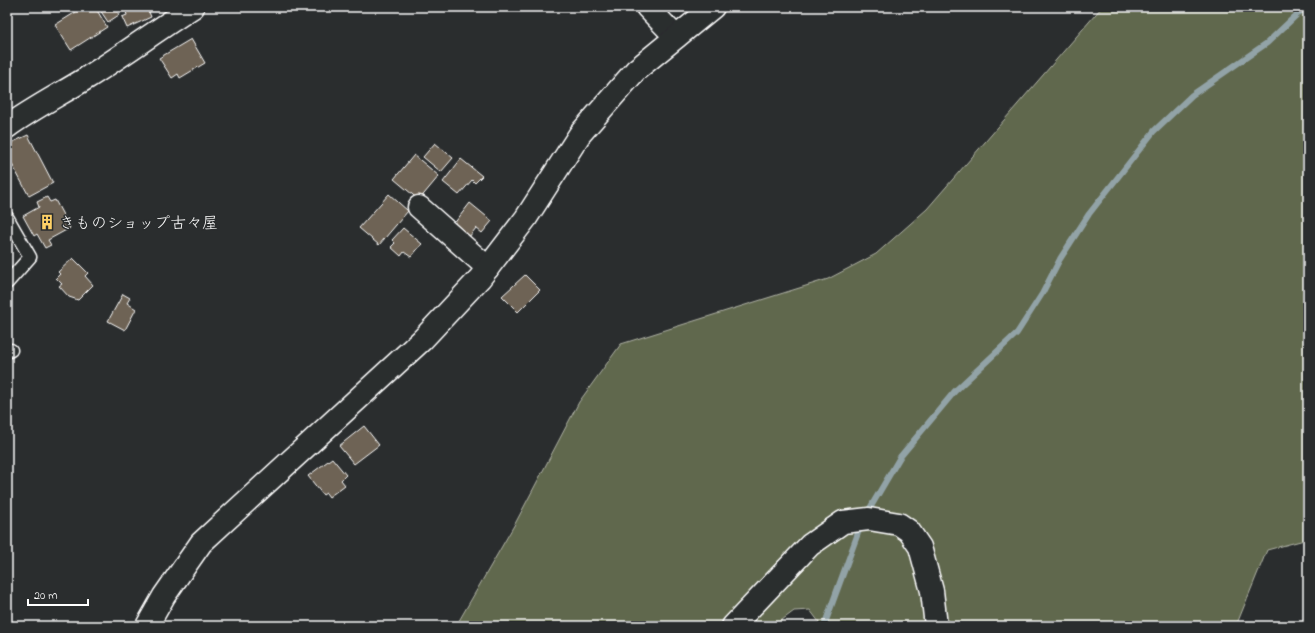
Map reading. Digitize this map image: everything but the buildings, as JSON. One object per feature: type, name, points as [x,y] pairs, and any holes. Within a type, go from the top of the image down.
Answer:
[{"type":"street","points":[[7,127],[25,114],[76,85],[193,7]]},
{"type":"street","points":[[647,7],[676,37]]},
{"type":"street","points":[[146,626],[164,596],[201,542],[422,340],[488,268],[526,218],[580,134],[636,70],[712,7]]},
{"type":"street","points":[[419,208],[488,268]]},
{"type":"street","points":[[733,626],[810,545],[843,522],[869,519],[899,524],[909,531],[920,547],[932,591],[936,626]]},
{"type":"lane","points":[[7,217],[30,257],[7,283]]},
{"type":"green space","points":[[1102,7],[1308,7],[1308,539],[1267,550],[1236,626],[822,626],[810,610],[794,611],[774,626],[456,626],[516,522],[579,402],[621,344],[828,279],[876,254],[927,209]]},
{"type":"waterway","points":[[866,515],[900,457],[955,391],[1017,333],[1042,294],[1060,259],[1089,214],[1154,131],[1192,95],[1267,43],[1305,7]]},
{"type":"waterway","points":[[824,626],[861,525]]},
{"type":"place","name":"きものショップ古々屋","points":[[47,222]]}]
